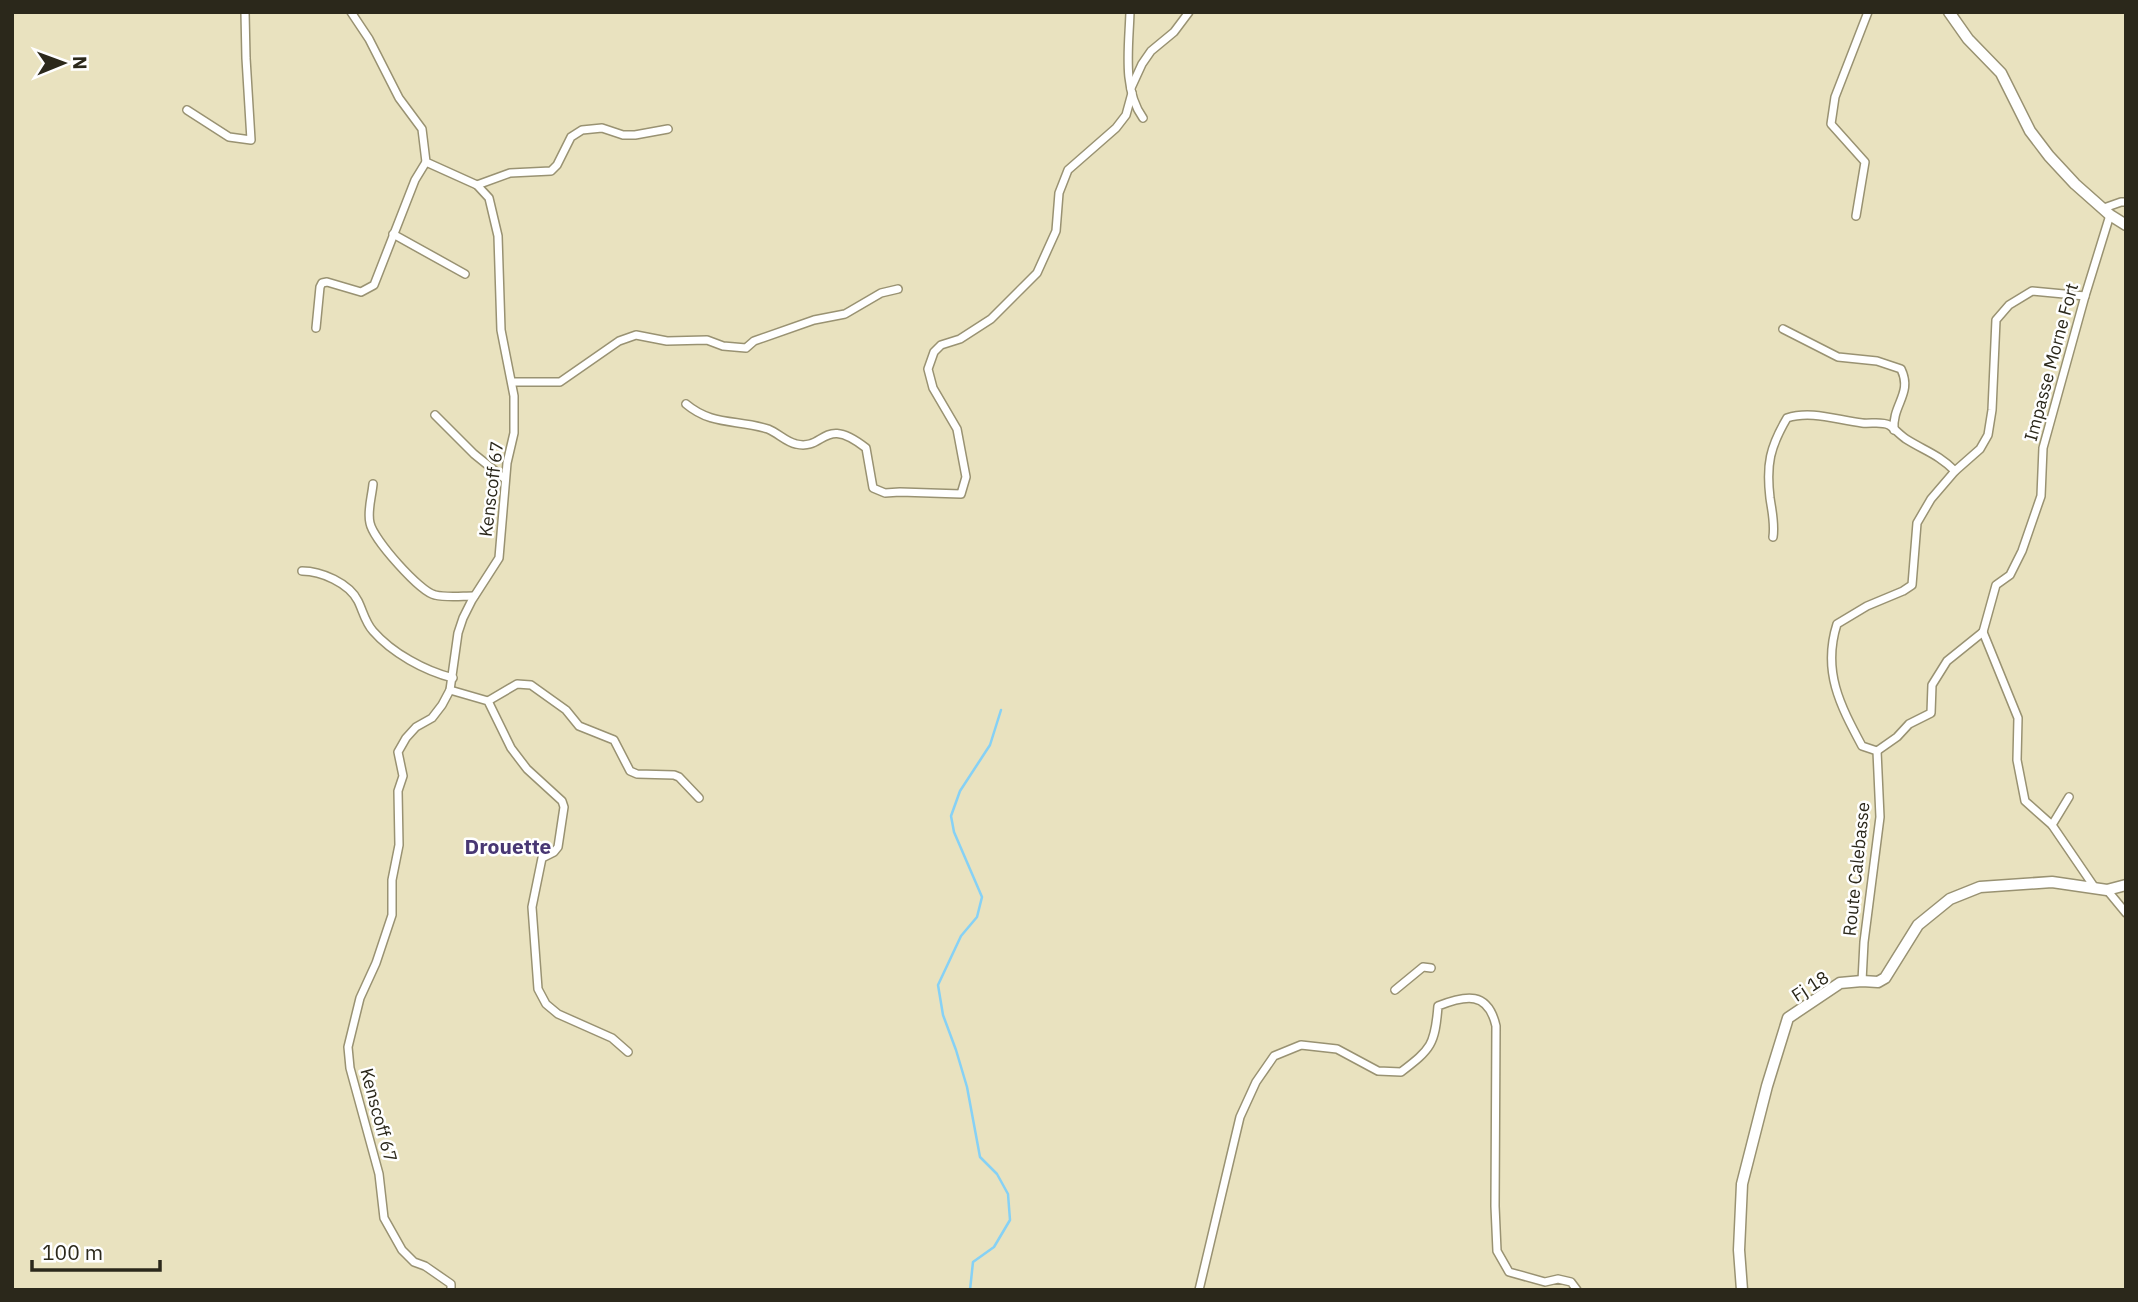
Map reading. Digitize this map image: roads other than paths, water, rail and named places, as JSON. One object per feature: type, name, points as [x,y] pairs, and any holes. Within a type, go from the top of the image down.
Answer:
[{"type":"street","points":[[187,110],[229,137],[251,140],[245,12]]},
{"type":"street","points":[[316,328],[322,283],[367,291],[374,285],[415,180],[426,162],[422,129],[399,98],[369,39],[351,12]]},
{"type":"street","points":[[1130,12],[1131,91],[1135,106],[1143,118]]},
{"type":"street","points":[[686,404],[705,417],[745,422],[771,430],[796,444],[807,444],[827,435],[844,433],[866,448],[873,488],[884,493],[961,495],[966,477],[957,429],[933,388],[928,369],[934,352],[941,345],[960,339],[991,319],[1037,273],[1056,231],[1059,192],[1068,170],[1116,128],[1126,115],[1131,91],[1142,64],[1151,51],[1174,32],[1189,12]]},
{"type":"street","points":[[1856,216],[1865,162],[1831,124],[1835,97],[1868,12]]},
{"type":"street","points":[[1949,12],[1968,39],[2001,73],[2036,139],[2075,184],[2126,225]]},
{"type":"street","points":[[426,162],[477,185],[510,173],[551,171],[557,165],[571,137],[582,130],[602,128],[623,135],[635,135],[668,129]]},
{"type":"street","name":"Kenscoff 67","points":[[451,1290],[452,1284],[414,1262],[402,1250],[384,1219],[379,1174],[349,1068],[348,1047],[360,998],[376,963],[392,915],[392,880],[399,845],[398,791],[403,776],[398,752],[416,727],[432,718],[450,690],[458,633],[474,596],[499,558],[505,479],[513,433],[514,396],[500,330],[498,236],[489,198],[477,185]]},
{"type":"street","points":[[2107,212],[2121,202],[2126,202]]},
{"type":"street","name":"Impasse Morne Fort","points":[[1983,632],[1996,585],[2010,575],[2022,551],[2041,496],[2043,447],[2107,212]]},
{"type":"street","points":[[393,234],[466,274]]},
{"type":"street","points":[[512,382],[560,382],[619,341],[636,335],[667,341],[707,340],[723,346],[747,348],[754,341],[814,320],[845,314],[881,293],[898,289]]},
{"type":"street","points":[[2085,296],[2032,292],[2009,305],[1996,320],[1992,410],[1988,435],[1980,449],[1955,471],[1931,499],[1917,523],[1912,585],[1867,606],[1837,624],[1832,638],[1830,659],[1842,708],[1862,746],[1877,751],[1897,737],[1909,724],[1931,713],[1932,685],[1947,662],[1983,632],[2018,718],[2017,760],[2025,801],[2052,825],[2095,888]]},
{"type":"street","points":[[1783,329],[1838,357],[1877,361],[1901,369],[1905,378],[1905,390],[1894,412],[1894,430]]},
{"type":"street","points":[[435,415],[474,454],[505,479]]},
{"type":"street","points":[[1773,537],[1774,519],[1768,471],[1775,437],[1787,418],[1797,415],[1829,417],[1866,424],[1883,423],[1936,454],[1955,471]]},
{"type":"street","points":[[373,484],[368,519],[376,539],[388,553],[433,595],[474,596]]},
{"type":"street","points":[[302,571],[330,577],[356,598],[374,633],[415,664],[432,673],[453,678]]},
{"type":"street","points":[[450,690],[488,701],[517,684],[531,685],[566,710],[579,726],[614,740],[630,771],[637,775],[674,775],[699,798]]},
{"type":"street","points":[[488,701],[511,748],[527,769],[559,796],[564,807],[558,847],[542,858],[532,907],[538,989],[546,1004],[558,1014],[612,1038],[628,1052]]},
{"type":"street","name":"Route Calebasse","points":[[1862,981],[1864,942],[1881,817],[1877,751]]},
{"type":"street","points":[[2052,825],[2069,797]]},
{"type":"street","name":"Fj 18","points":[[1742,1290],[1739,1250],[1742,1184],[1788,1018],[1840,983],[1878,982],[1885,978],[1918,925],[1950,900],[1980,887],[2052,882],[2107,890],[2126,885]]},
{"type":"street","points":[[2107,890],[2126,913]]},
{"type":"street","points":[[1395,990],[1423,967],[1432,968]]},
{"type":"street","points":[[1199,1290],[1240,1117],[1256,1082],[1274,1056],[1301,1045],[1337,1049],[1378,1071],[1401,1072],[1427,1052],[1432,1043],[1438,1006],[1467,998],[1478,999],[1487,1004],[1494,1015],[1496,1026],[1497,1251],[1509,1272],[1545,1282],[1558,1279],[1571,1282],[1577,1290]]},
{"type":"waterway","points":[[970,1290],[973,1262],[994,1247],[1010,1220],[1008,1194],[997,1174],[980,1157],[967,1087],[943,1015],[938,985],[961,936],[977,917],[982,897],[954,832],[951,816],[960,791],[990,745],[1001,710]]},
{"type":"district","name":"Drouette","points":[[508,846]]}]
